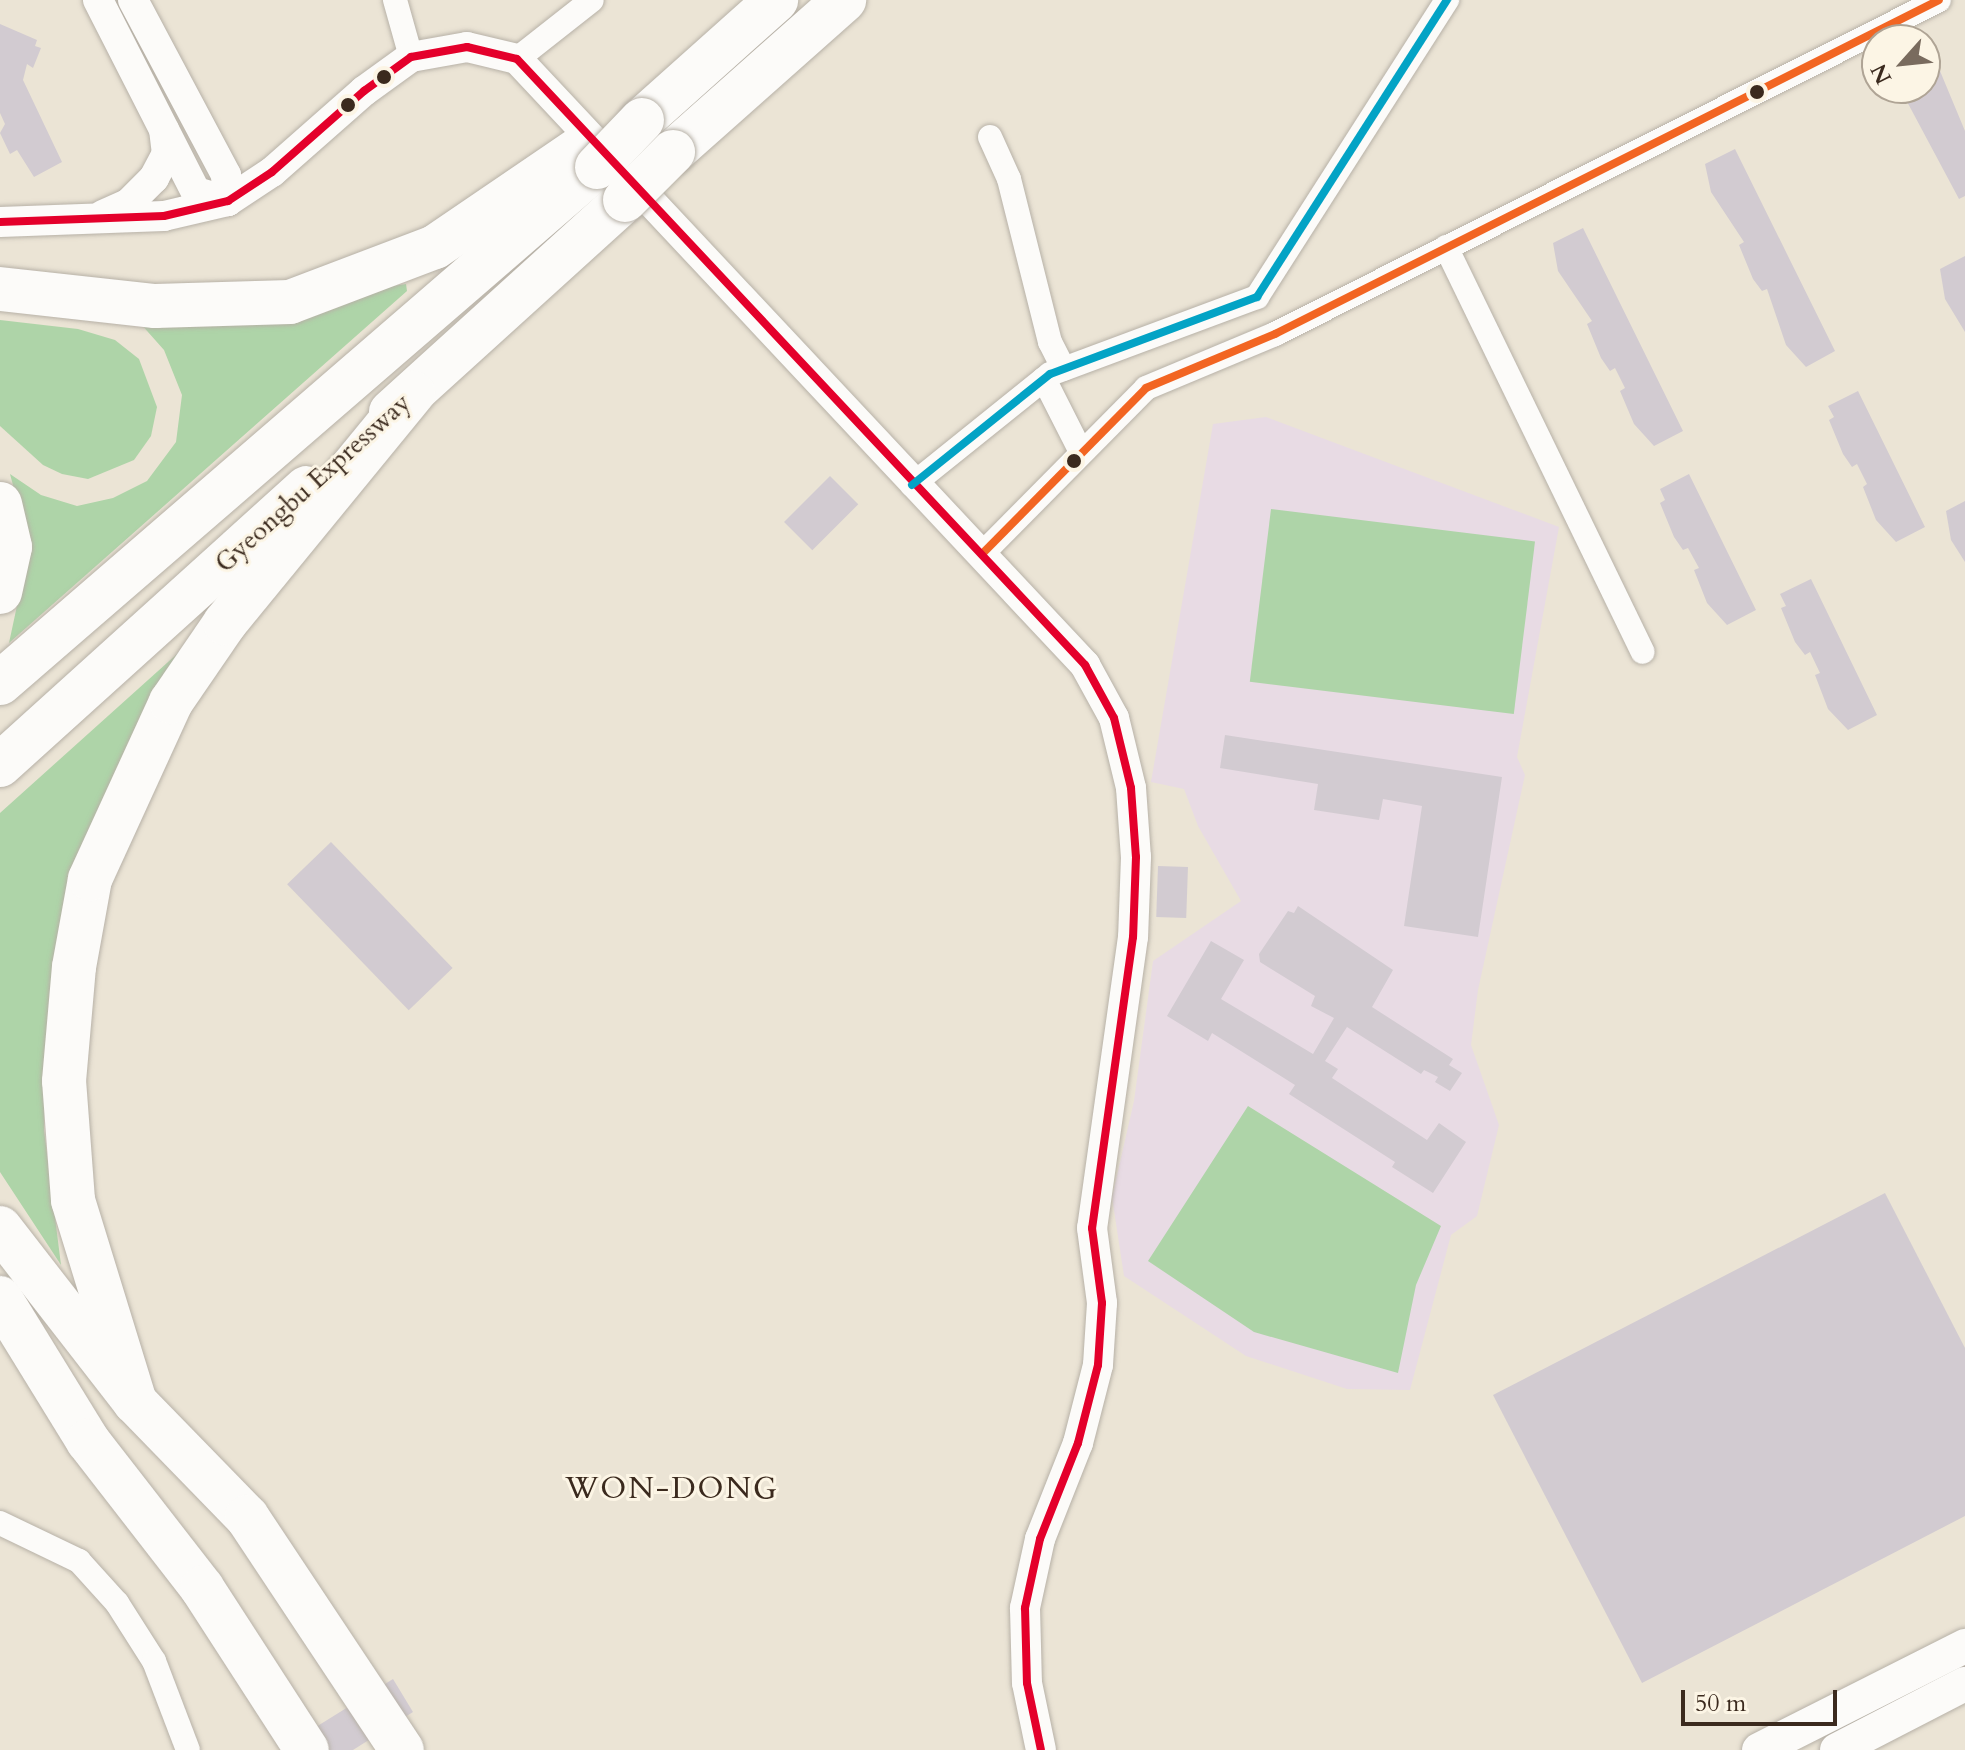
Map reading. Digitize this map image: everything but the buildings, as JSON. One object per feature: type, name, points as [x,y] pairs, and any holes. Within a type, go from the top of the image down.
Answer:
[{"type":"highway","points":[[0,289],[155,306],[290,302],[435,247],[589,157],[776,0]]},
{"type":"highway","name":"Gyeongbu Expressway","points":[[0,765],[844,0]]},
{"type":"highway","name":"Gyeongbu Expressway","points":[[0,683],[589,157]]},
{"type":"highway","points":[[135,1402],[73,1200],[64,1081],[74,967],[90,879],[171,702],[225,623],[413,393]]},
{"type":"highway","points":[[0,504],[10,547],[0,592]]},
{"type":"highway","points":[[0,1228],[135,1402],[247,1517],[402,1750]]},
{"type":"highway","points":[[0,1298],[88,1441],[202,1588],[307,1750]]},
{"type":"highway","points":[[0,1357],[88,1441]]},
{"type":"main road","points":[[1759,1750],[1965,1646]]},
{"type":"main road","points":[[1837,1750],[1965,1684]]},
{"type":"street","points":[[98,0],[196,192],[228,201]]},
{"type":"street","points":[[133,0],[226,175],[228,201]]},
{"type":"street","points":[[395,0],[411,57]]},
{"type":"street","points":[[517,59],[592,0]]},
{"type":"street","points":[[912,485],[1054,374],[1257,297],[1447,0]]},
{"type":"street","points":[[982,554],[1080,450],[1146,388],[1275,334],[1939,0]]},
{"type":"street","points":[[0,222],[164,216],[228,201],[272,172],[364,91],[411,57],[467,47],[517,59],[912,485],[1064,637],[1101,690],[1124,752],[1135,833],[1133,937],[1125,1021],[1092,1228],[1101,1343],[1090,1400],[1037,1550],[1025,1608],[1027,1683],[1041,1750]]},
{"type":"street","points":[[93,219],[128,204],[154,178],[167,154],[163,128]]},
{"type":"street","points":[[990,137],[1009,179],[1050,342],[1054,374],[1080,450]]},
{"type":"street","points":[[1446,247],[1643,652]]},
{"type":"street","points":[[1257,297],[1275,334]]},
{"type":"street","points":[[0,1523],[79,1561],[117,1603],[154,1661],[188,1750]]},
{"type":"shaded area","points":[[1266,417],[1559,527],[1517,757],[1525,775],[1478,990],[1471,1045],[1499,1125],[1477,1216],[1451,1235],[1410,1390],[1347,1389],[1246,1356],[1124,1276],[1112,1197],[1134,1101],[1153,961],[1241,901],[1198,826],[1184,789],[1151,782],[1213,424]]},
{"type":"green space","points":[[406,284],[407,291],[9,643],[24,573],[23,522],[10,474],[41,495],[77,506],[113,498],[147,481],[176,442],[182,395],[164,350],[140,323]]},
{"type":"green space","points":[[0,320],[78,329],[115,340],[139,359],[157,407],[151,436],[134,460],[88,479],[62,474],[43,465],[0,426]]},
{"type":"green space","points":[[1271,509],[1535,541],[1514,714],[1250,682]]},
{"type":"green space","points":[[197,636],[47,1043],[44,1130],[61,1265],[0,1172],[0,813]]},
{"type":"green space","points":[[1248,1106],[1441,1226],[1416,1285],[1398,1373],[1254,1332],[1148,1261]]},
{"type":"transit line","points":[[912,485],[1050,374],[1257,297],[1447,0]]},
{"type":"transit line","points":[[982,554],[1146,388],[1275,334],[1939,0]]},
{"type":"transit line","points":[[0,222],[164,216],[228,201],[272,172],[364,91],[411,57],[467,47],[517,59],[1085,665],[1114,718],[1131,788],[1136,857],[1133,937],[1092,1228],[1102,1303],[1098,1365],[1078,1443],[1040,1539],[1025,1608],[1027,1683],[1041,1750]]},
{"type":"district","name":"WON-DONG","points":[[672,1489]]}]
